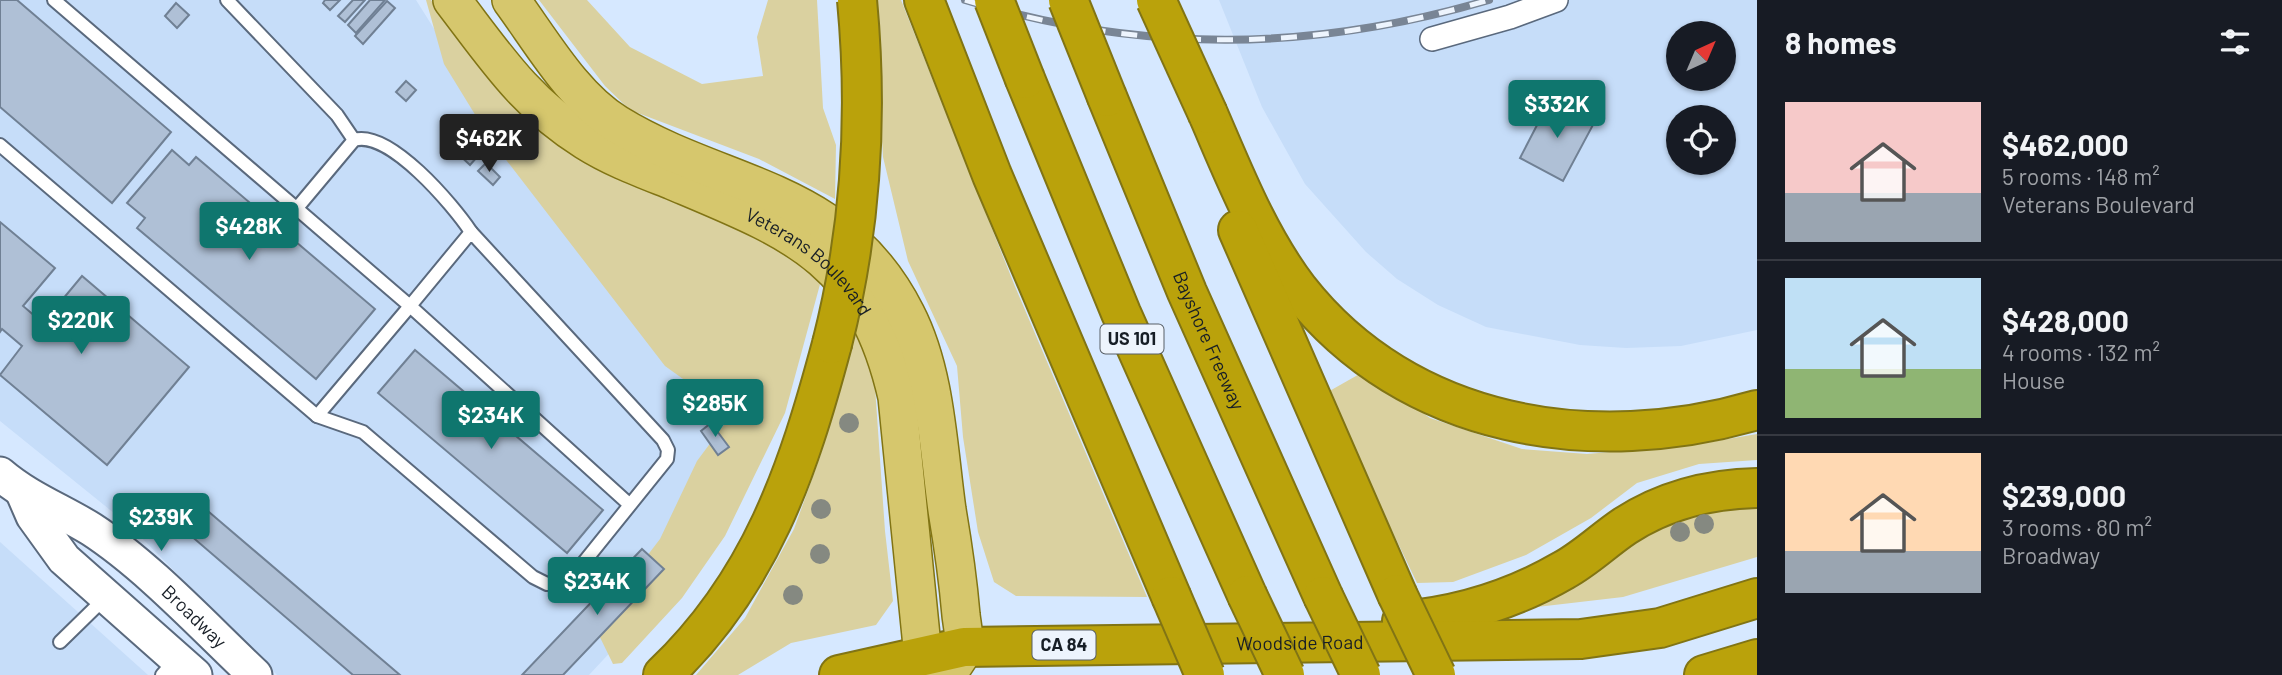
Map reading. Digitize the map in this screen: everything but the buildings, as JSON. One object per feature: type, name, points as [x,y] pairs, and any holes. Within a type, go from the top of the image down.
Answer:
[{"type":"highway","points":[[663,675],[713,621],[750,570],[766,539],[783,503],[832,344],[851,254],[860,172],[863,86],[857,0]]},
{"type":"highway","points":[[924,0],[1044,300],[1205,675]]},
{"type":"highway","name":"US 101","points":[[994,0],[1121,313],[1285,675]]},
{"type":"highway","name":"Bayshore Freeway","points":[[1068,0],[1187,292],[1361,675]]},
{"type":"highway","points":[[1140,0],[1257,224],[1298,288],[1354,348],[1412,387],[1482,414],[1565,429],[1655,432],[1692,427],[1757,410]]},
{"type":"highway","points":[[1156,0],[1315,413],[1436,675]]},
{"type":"highway","points":[[1164,644],[1453,614],[1541,583],[1578,562],[1623,527],[1670,503],[1725,489],[1757,488]]},
{"type":"highway","name":"Woodside Road","points":[[839,675],[941,663],[1164,644],[1581,639],[1672,625],[1757,598]]},
{"type":"highway","points":[[1704,675],[1757,659]]},
{"type":"main road","name":"Veterans Boulevard","points":[[452,0],[509,77],[558,122],[620,160],[759,217],[795,238],[824,259],[863,303],[889,361],[897,397],[941,663]]},
{"type":"main road","name":"Veterans Boulevard","points":[[511,0],[586,99],[615,122],[646,140],[812,211],[845,234],[871,259],[892,287],[920,348],[929,387],[954,556],[941,663]]},
{"type":"street","points":[[1432,39],[1510,17],[1556,0]]},
{"type":"street","name":"Broadway","points":[[11,483],[64,559],[108,595],[178,669]]},
{"type":"street","name":"Broadway","points":[[11,483],[91,530],[165,591],[255,675]]},
{"type":"lane","points":[[54,0],[411,306],[630,505]]},
{"type":"lane","points":[[227,0],[337,115],[354,140]]},
{"type":"lane","points":[[0,145],[317,416],[363,432],[533,577],[547,584],[572,577],[667,459],[668,450],[663,440],[471,232],[459,213],[424,177],[376,140],[363,137],[354,140],[297,208]]},
{"type":"lane","points":[[317,416],[471,232]]},
{"type":"lane","points":[[60,642],[108,595]]},
{"type":"shaded area","points":[[0,0],[416,0],[480,102],[749,451],[701,555],[589,675],[277,675],[130,526],[0,421]]},
{"type":"shaded area","points":[[426,0],[431,0],[491,82],[582,161],[729,221],[795,257],[822,277],[785,413],[725,536],[682,598],[622,663],[613,664],[594,625],[660,539],[697,461],[732,414],[665,366],[490,139],[444,64]]},
{"type":"shaded area","points":[[539,0],[587,0],[630,47],[702,84],[763,76],[757,37],[768,0],[817,0],[823,108],[836,145],[835,199],[759,159],[630,110],[605,86]]},
{"type":"shaded area","points":[[877,0],[901,0],[1014,284],[1147,597],[1016,596],[994,582],[978,532],[963,437],[957,366],[908,261],[883,157],[874,8]]},
{"type":"shaded area","points":[[1219,0],[1757,0],[1757,330],[1681,346],[1626,348],[1580,345],[1486,327],[1438,305],[1397,279],[1366,252],[1305,184],[1262,107]]},
{"type":"shaded area","points":[[853,317],[875,387],[885,531],[893,601],[876,625],[791,643],[738,675],[696,675],[745,618],[794,529],[820,457]]},
{"type":"shaded area","points":[[1363,372],[1430,418],[1522,449],[1587,454],[1693,445],[1757,434],[1757,460],[1699,464],[1637,483],[1591,518],[1526,555],[1453,582],[1417,583],[1326,393]]},
{"type":"shaded area","points":[[1757,500],[1757,557],[1623,597],[1520,609],[1665,512]]},
{"type":"shaded area","points":[[0,542],[148,675],[0,675]]},
{"type":"railway","points":[[965,0],[1031,18],[1097,30],[1227,40],[1357,30],[1489,0]]}]
